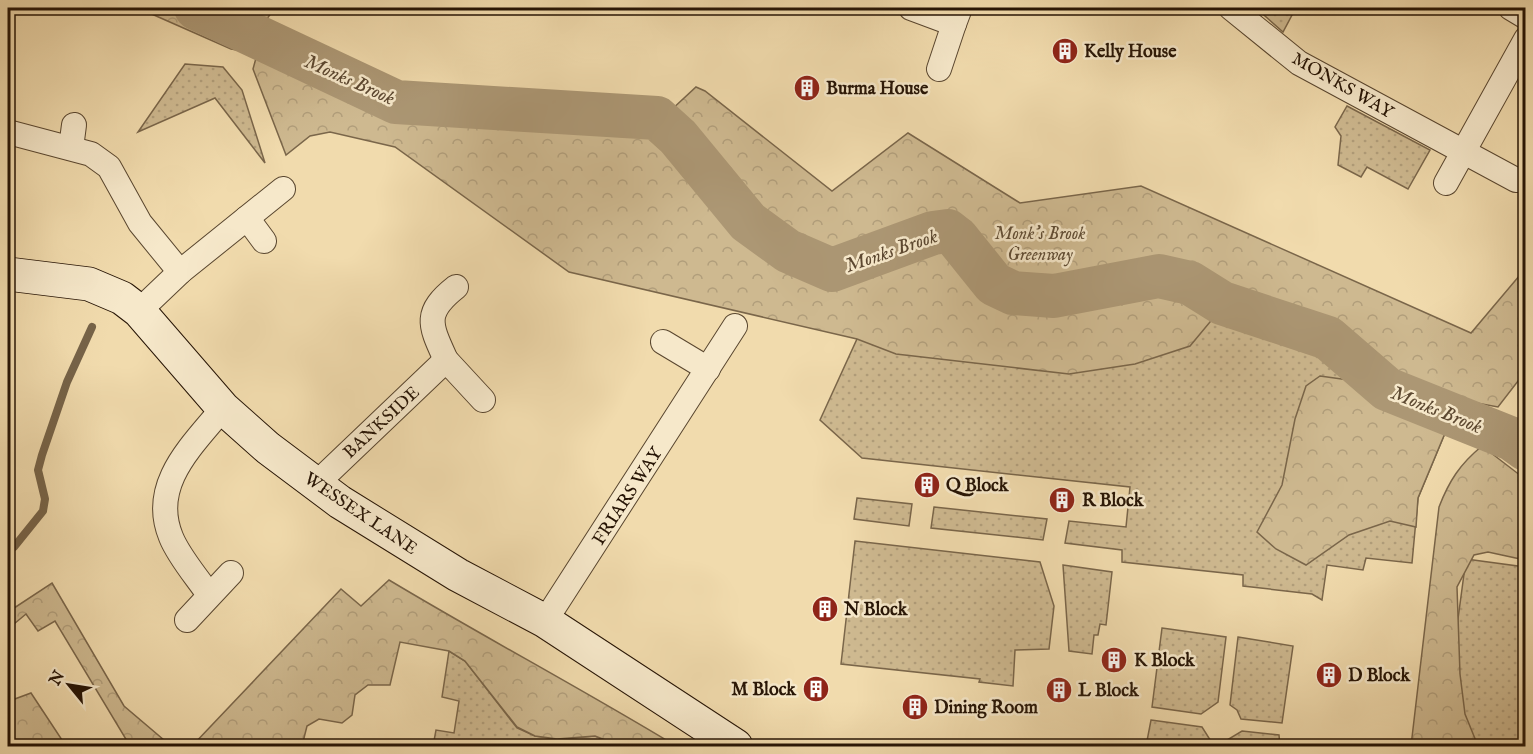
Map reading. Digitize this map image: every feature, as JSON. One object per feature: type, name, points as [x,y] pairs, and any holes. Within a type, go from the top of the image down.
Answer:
[{"type":"street","points":[[910,8],[957,16],[939,69]]},
{"type":"street","name":"MONKS WAY","points":[[1231,8],[1299,63],[1516,180]]},
{"type":"street","points":[[1511,8],[1526,17]]},
{"type":"street","points":[[1446,183],[1526,39]]},
{"type":"street","points":[[8,132],[72,136],[110,168],[140,223],[180,272]]},
{"type":"street","points":[[139,311],[180,272],[283,189]]},
{"type":"street","points":[[247,218],[264,241]]},
{"type":"street","name":"WESSEX LANE","points":[[8,274],[89,284],[122,298],[139,311],[223,408],[268,448],[316,484],[364,518],[458,575],[545,621],[736,747]]},
{"type":"street","points":[[456,286],[441,299],[432,313],[432,329],[446,360],[483,400]]},
{"type":"street","name":"FRIARS WAY","points":[[545,621],[735,326]]},
{"type":"street","points":[[663,342],[708,369]]},
{"type":"street","name":"BANKSIDE","points":[[316,484],[446,360]]},
{"type":"street","points":[[209,595],[171,539],[164,518],[165,493],[172,473],[184,455],[223,408]]},
{"type":"street","points":[[187,620],[231,573]]},
{"type":"green space","points":[[138,8],[275,8],[243,51],[231,49]]},
{"type":"green space","points":[[1256,8],[1279,8],[1292,15],[1283,32]]},
{"type":"green space","points":[[256,58],[292,75],[333,89],[388,115],[652,136],[667,145],[687,171],[744,229],[776,253],[832,277],[899,258],[943,240],[951,244],[990,300],[1008,308],[1057,309],[1158,291],[1188,297],[1215,316],[1190,346],[1135,364],[1069,374],[896,354],[857,339],[569,272],[395,147],[330,132],[310,136],[286,155],[253,69]]},
{"type":"green space","points":[[185,64],[223,67],[242,90],[265,163],[215,98],[138,132]]},
{"type":"green space","name":"Monk's Brook Greenway","points":[[696,87],[705,91],[832,191],[908,133],[1020,203],[1141,186],[1471,333],[1525,269],[1525,372],[1498,407],[1455,399],[1395,376],[1333,324],[1231,291],[1193,272],[1159,264],[1081,275],[1058,285],[1027,287],[1000,273],[976,249],[968,235],[944,220],[922,225],[862,248],[832,247],[804,239],[777,224],[752,204],[707,157],[669,112]]},
{"type":"green space","points":[[1347,106],[1430,150],[1408,189],[1367,167],[1361,177],[1338,165],[1341,136],[1335,127]]},
{"type":"green space","points":[[943,240],[951,244],[990,300],[1008,308],[1057,309],[1158,291],[1188,297],[1215,316],[1323,348],[1356,381],[1399,410],[1448,426],[1418,498],[1412,563],[1366,558],[1363,570],[1327,565],[1322,600],[1312,594],[1243,586],[1243,575],[1122,562],[1122,550],[1065,543],[1069,521],[1126,527],[1130,487],[862,458],[820,420],[857,339]]},
{"type":"green space","points":[[1320,376],[1356,381],[1399,410],[1448,426],[1418,498],[1416,527],[1390,521],[1349,535],[1306,565],[1276,549],[1257,532],[1282,485],[1295,419],[1306,386]]},
{"type":"green space","points":[[1482,446],[1525,479],[1525,560],[1488,552],[1474,555],[1457,587],[1460,674],[1465,714],[1478,746],[1411,746],[1439,507],[1456,474],[1467,459]]},
{"type":"green space","points":[[857,498],[912,504],[909,526],[854,519]]},
{"type":"green space","points":[[934,507],[1047,519],[1043,540],[931,528]]},
{"type":"green space","points":[[855,541],[1040,562],[1054,606],[1049,649],[1015,650],[1013,686],[979,682],[980,679],[841,664]]},
{"type":"green space","points":[[1466,559],[1525,567],[1525,746],[1441,746]]},
{"type":"green space","points":[[1063,565],[1112,572],[1106,625],[1100,624],[1098,635],[1094,635],[1092,654],[1069,651]]},
{"type":"green space","points":[[389,580],[676,746],[621,746],[595,736],[557,739],[535,736],[517,727],[465,661],[449,651],[400,642],[390,685],[368,685],[355,695],[352,715],[342,723],[319,719],[307,726],[302,746],[192,746],[341,589],[361,606]]},
{"type":"green space","points":[[52,583],[124,706],[171,746],[130,746],[55,621],[38,631],[26,614],[8,629],[8,612]]},
{"type":"green space","points":[[1162,628],[1226,637],[1218,702],[1201,714],[1152,707]]},
{"type":"green space","points":[[1238,637],[1293,646],[1282,723],[1241,719],[1237,710],[1230,705]]},
{"type":"green space","points":[[449,651],[465,661],[517,728],[535,736],[557,739],[595,736],[621,746],[433,746],[436,730],[454,733],[459,701],[442,697]]},
{"type":"green space","points":[[31,693],[66,746],[8,746],[8,694],[12,700]]},
{"type":"green space","points":[[1151,720],[1202,727],[1214,746],[1146,746]]},
{"type":"green space","points":[[1242,731],[1279,735],[1280,746],[1224,746],[1227,740]]},
{"type":"waterway","name":"Monks Brook","points":[[196,8],[396,102],[657,118],[678,137],[748,222],[788,251],[832,270],[933,233],[948,231],[957,238],[994,284],[1013,293],[1054,296],[1159,276],[1190,283],[1222,303],[1328,338],[1387,389],[1512,439],[1526,449]]},
{"type":"waterway","points":[[216,36],[223,20]]},
{"type":"waterway","points":[[14,547],[43,511],[45,499],[38,470],[67,382],[92,327]]},
{"type":"place","name":"Kelly House","points":[[1065,51]]},
{"type":"place","name":"Burma House","points":[[807,88]]},
{"type":"place","name":"Q Block","points":[[927,485]]},
{"type":"place","name":"R Block","points":[[1062,500]]},
{"type":"place","name":"N Block","points":[[825,609]]},
{"type":"place","name":"K Block","points":[[1114,660]]},
{"type":"place","name":"D Block","points":[[1329,675]]},
{"type":"place","name":"M Block","points":[[816,689]]},
{"type":"place","name":"L Block","points":[[1059,690]]},
{"type":"place","name":"Dining Room","points":[[915,707]]}]
